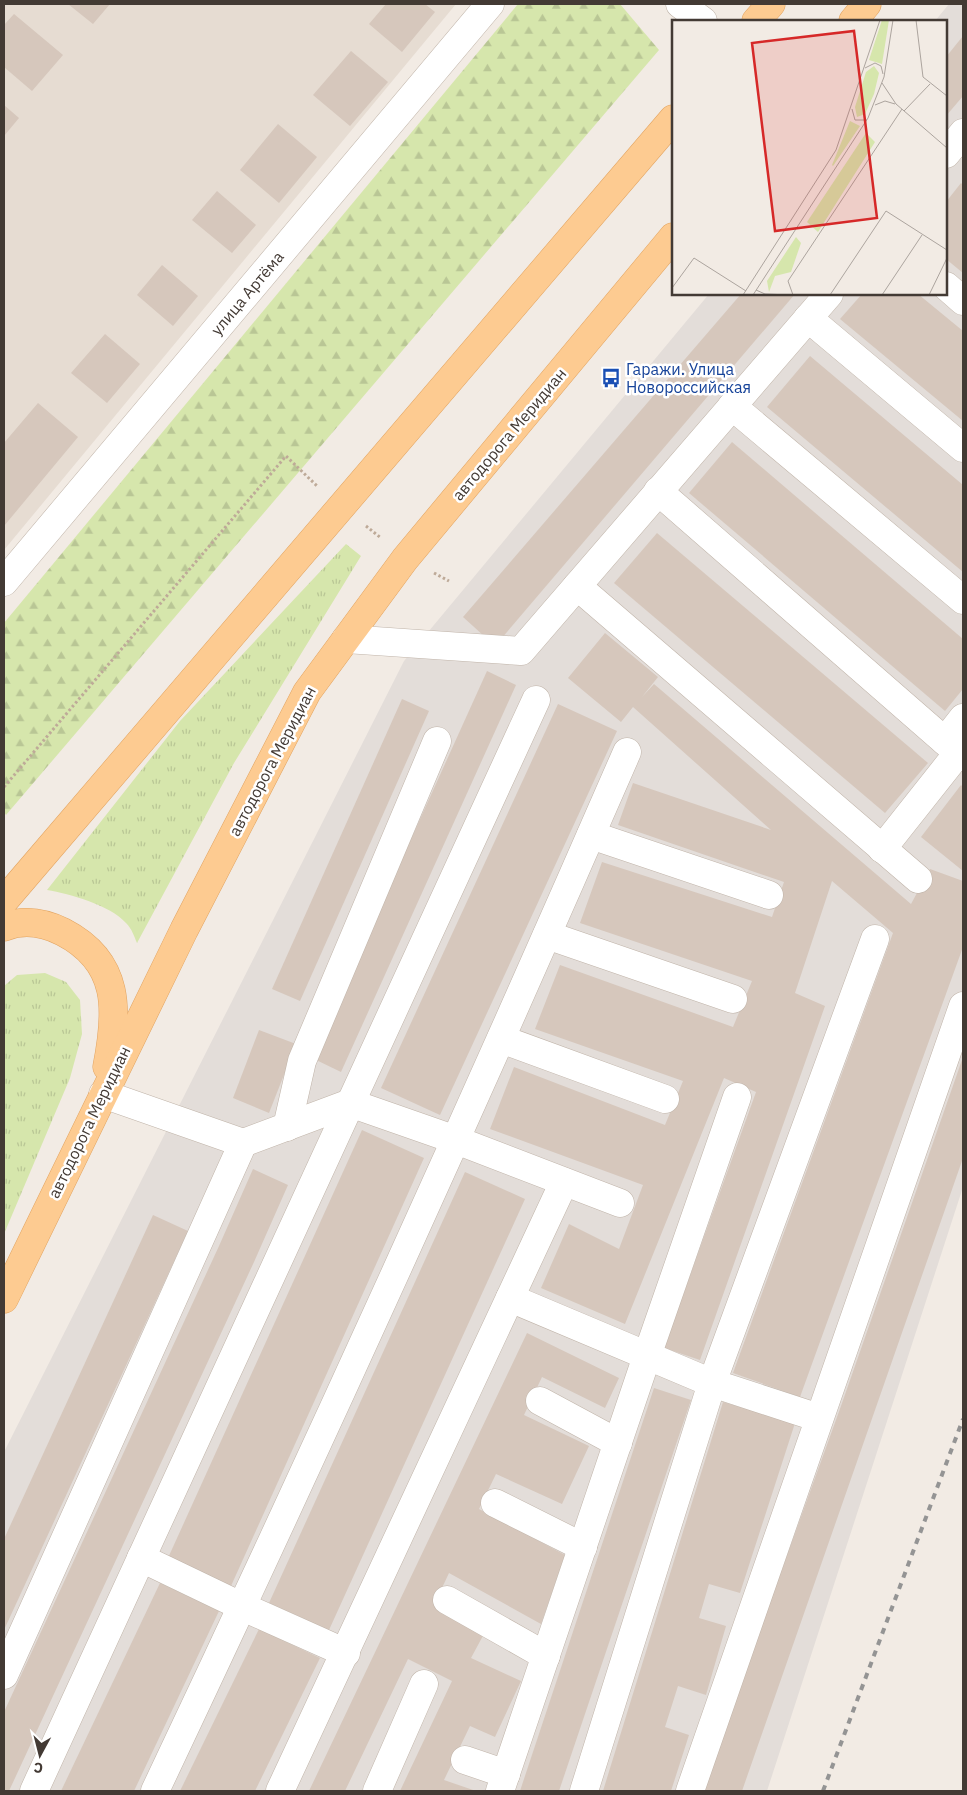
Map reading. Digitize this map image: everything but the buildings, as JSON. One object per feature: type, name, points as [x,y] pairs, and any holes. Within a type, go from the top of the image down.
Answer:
[{"type":"main road","points":[[757,20],[770,4]]},
{"type":"main road","points":[[854,20],[867,4]]},
{"type":"main road","points":[[4,901],[672,119]]},
{"type":"main road","name":"автодорога Меридиан","points":[[4,1298],[184,930],[307,692],[406,559],[672,238]]},
{"type":"main road","points":[[4,927],[17,922],[36,922],[57,929],[76,939],[92,952],[102,966],[110,981],[114,1022],[103,1094]]},
{"type":"street","name":"улица Артёма","points":[[4,582],[490,4]]},
{"type":"street","points":[[680,4],[702,20]]},
{"type":"street","points":[[947,287],[963,301]]},
{"type":"street","points":[[346,639],[520,651],[828,295]]},
{"type":"street","points":[[808,318],[963,448]]},
{"type":"street","points":[[732,406],[963,600]]},
{"type":"street","points":[[658,492],[955,750]]},
{"type":"street","points":[[577,586],[918,879]]},
{"type":"street","points":[[34,1791],[536,700]]},
{"type":"street","points":[[882,849],[955,750],[963,718]]},
{"type":"street","points":[[287,1127],[302,1061],[437,741]]},
{"type":"street","points":[[155,1791],[243,1607],[456,1140],[627,752]]},
{"type":"street","points":[[591,835],[769,895]]},
{"type":"street","points":[[547,935],[732,999]]},
{"type":"street","points":[[584,1791],[712,1383],[875,939]]},
{"type":"street","points":[[690,1791],[963,1006]]},
{"type":"street","points":[[501,1039],[665,1099]]},
{"type":"street","points":[[103,1094],[243,1144],[350,1103],[456,1140],[620,1203]]},
{"type":"street","points":[[465,1760],[503,1783],[647,1356],[737,1097]]},
{"type":"street","points":[[4,1675],[243,1144]]},
{"type":"street","points":[[280,1791],[564,1182]]},
{"type":"street","points":[[510,1298],[712,1383],[819,1418]]},
{"type":"street","points":[[540,1401],[618,1443]]},
{"type":"street","points":[[495,1502],[583,1547]]},
{"type":"street","points":[[141,1558],[243,1607],[346,1653]]},
{"type":"street","points":[[447,1600],[546,1656]]},
{"type":"street","points":[[376,1791],[424,1684]]},
{"type":"path","points":[[4,787],[286,456],[318,486]]},
{"type":"shaded area","points":[[4,4],[456,4],[4,550]]},
{"type":"shaded area","points":[[949,4],[963,4],[963,1187],[767,1791],[4,1791],[4,1452],[404,661],[708,295],[947,295],[947,20],[936,20]]},
{"type":"green space","points":[[518,4],[620,4],[659,50],[6,815],[4,812],[4,623]]},
{"type":"green space","points":[[346,544],[361,556],[234,763],[137,943],[128,925],[110,911],[78,897],[47,890],[180,721]]},
{"type":"green space","points":[[45,973],[66,982],[80,1000],[82,1034],[70,1078],[4,1234],[4,986],[17,975]]},
{"type":"railway","points":[[823,1791],[963,1419]]},
{"type":"place","name":"Гаражи. Улица Новороссийская","points":[[611,378]]}]
